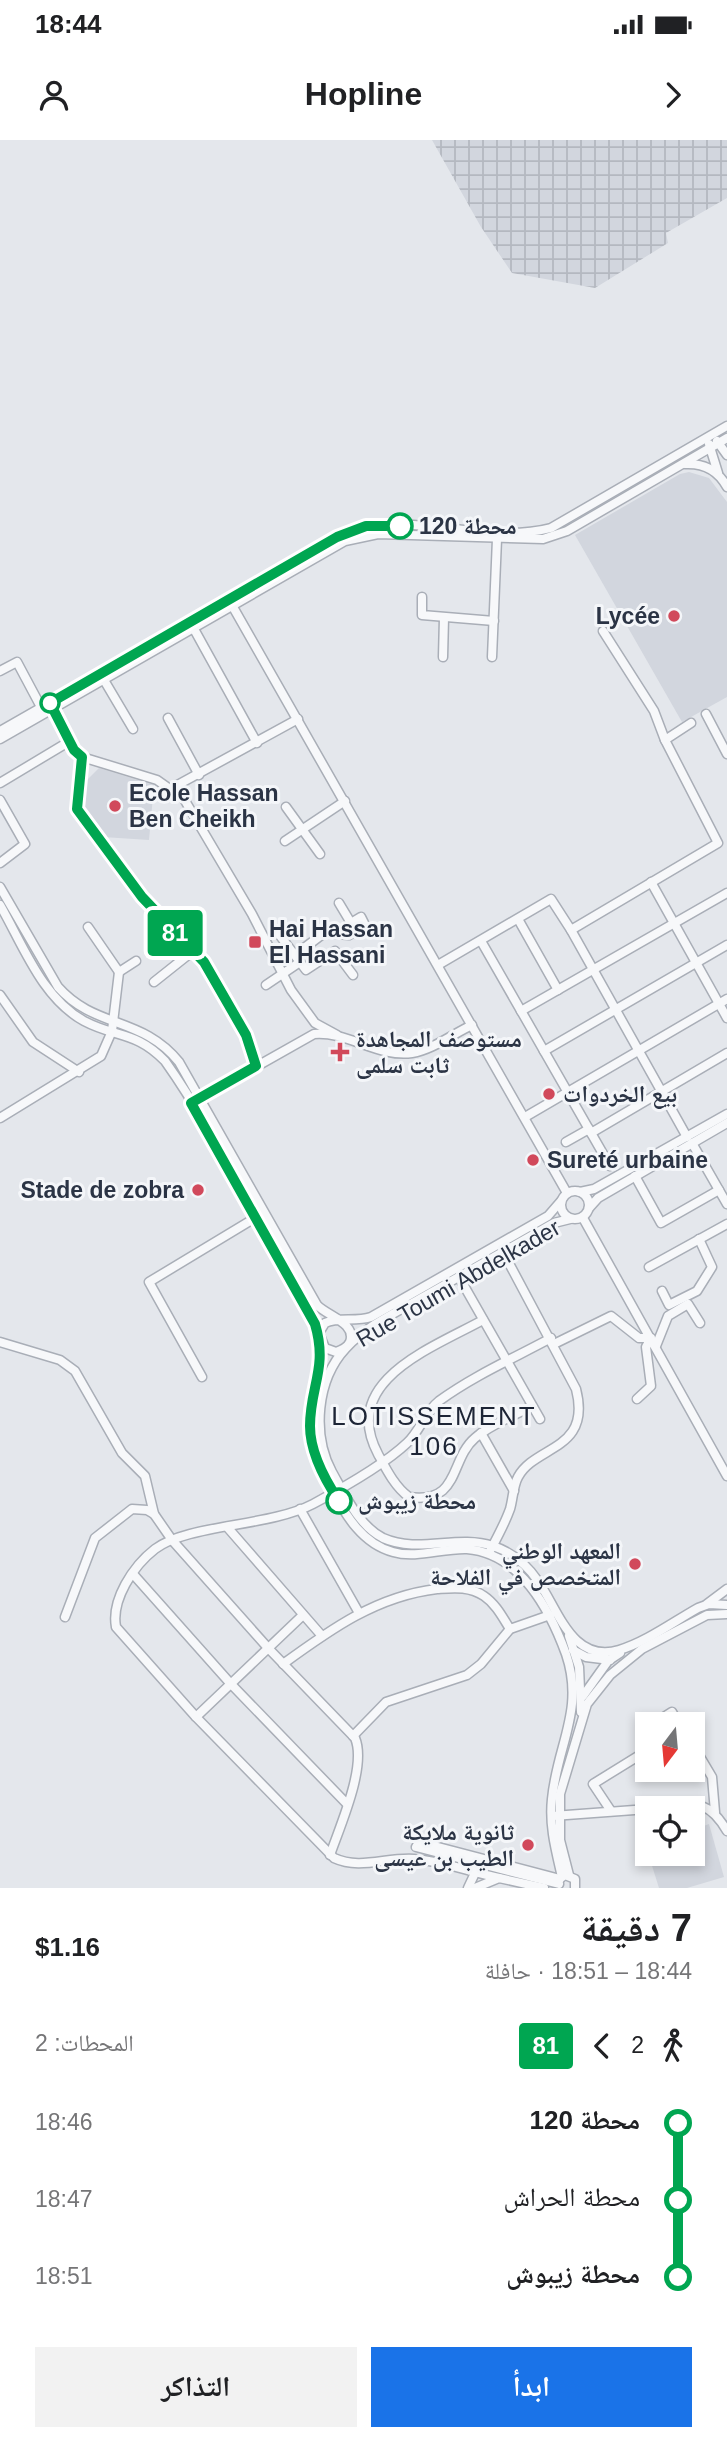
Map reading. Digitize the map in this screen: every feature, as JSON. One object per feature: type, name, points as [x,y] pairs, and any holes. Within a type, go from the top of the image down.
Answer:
[{"type":"street","points":[[0,731],[48,706],[350,531],[381,524],[538,531],[563,522],[727,426]]},
{"type":"street","points":[[710,436],[723,440]]},
{"type":"street","points":[[710,436],[709,449],[718,473],[727,487]]},
{"type":"street","points":[[0,740],[48,706],[104,681],[345,541],[362,536],[528,540],[567,531],[723,440]]},
{"type":"street","points":[[723,440],[727,455]]},
{"type":"street","points":[[682,464],[700,465],[718,473]]},
{"type":"street","points":[[492,657],[497,539]]},
{"type":"street","points":[[422,597],[422,615],[494,621]]},
{"type":"street","points":[[233,607],[525,1117],[564,1197],[562,1211],[570,1219],[583,1217],[598,1198],[727,1114]]},
{"type":"street","points":[[443,657],[444,618]]},
{"type":"street","points":[[194,629],[257,743]]},
{"type":"street","points":[[571,930],[718,843],[665,740],[654,711],[603,631]]},
{"type":"street","points":[[0,671],[17,662],[82,757],[158,780],[172,788],[191,810],[222,862],[282,975],[313,1020],[337,1035]]},
{"type":"street","points":[[104,681],[133,729]]},
{"type":"street","points":[[706,714],[727,754]]},
{"type":"street","points":[[168,718],[199,775]]},
{"type":"street","points":[[172,788],[298,719]]},
{"type":"street","points":[[665,740],[691,723]]},
{"type":"street","points":[[0,783],[70,741]]},
{"type":"street","points":[[82,757],[77,809],[142,897],[213,976],[236,1017],[256,1066]]},
{"type":"street","points":[[0,800],[25,844],[0,863]]},
{"type":"street","points":[[285,841],[345,801]]},
{"type":"street","points":[[286,807],[320,854]]},
{"type":"street","points":[[651,882],[696,963],[723,1002],[727,1018]]},
{"type":"street","points":[[0,887],[58,987],[80,1007],[135,1027],[158,1041],[179,1062],[200,1099],[261,1214],[309,1311],[319,1339],[319,1380],[310,1425],[316,1455],[337,1489]]},
{"type":"street","points":[[521,1010],[727,893]]},
{"type":"street","points":[[438,965],[551,899],[726,1200]]},
{"type":"street","points":[[266,985],[282,975],[324,933],[349,935],[366,925],[361,918],[351,923],[339,903]]},
{"type":"street","points":[[0,905],[46,986],[59,1003],[87,1022],[134,1037],[157,1052],[317,1305],[324,1313],[341,1321],[351,1333],[346,1348],[327,1380],[319,1428],[323,1453],[355,1526],[375,1545],[386,1550],[413,1554],[467,1549],[490,1550],[516,1570],[552,1614],[575,1653],[583,1696]]},
{"type":"street","points":[[518,919],[558,989]]},
{"type":"street","points":[[0,1118],[79,1072],[101,1056],[113,1031],[119,972],[88,927]]},
{"type":"street","points":[[278,933],[306,970],[335,951],[353,975]]},
{"type":"street","points":[[481,941],[610,1166]]},
{"type":"street","points":[[544,1051],[727,945]]},
{"type":"street","points":[[155,982],[193,951]]},
{"type":"street","points":[[119,972],[136,961]]},
{"type":"street","points":[[0,995],[33,1042],[79,1072]]},
{"type":"street","points":[[525,1117],[723,1002]]},
{"type":"street","points":[[306,1037],[312,1029],[313,1020]]},
{"type":"street","points":[[191,1103],[306,1037],[322,1033],[337,1035],[407,1054],[424,1050],[472,1025]]},
{"type":"street","points":[[566,1142],[727,1053]]},
{"type":"street","points":[[564,1197],[594,1189],[727,1123]]},
{"type":"street","points":[[635,1176],[661,1223],[719,1190]]},
{"type":"street","points":[[580,1192],[588,1198],[589,1208]]},
{"type":"street","name":"Rue Toumi Abdelkader","points":[[341,1321],[372,1317],[548,1216],[564,1197]]},
{"type":"street","points":[[202,1377],[149,1282],[261,1214]]},
{"type":"street","points":[[583,1217],[727,1476]]},
{"type":"street","name":"Rue Toumi Abdelkader","points":[[346,1348],[372,1327],[554,1223],[570,1219]]},
{"type":"street","points":[[649,1267],[727,1224]]},
{"type":"street","points":[[662,1291],[669,1305],[697,1291],[712,1267],[699,1239]]},
{"type":"street","points":[[490,1550],[509,1513],[521,1472],[563,1444],[579,1407],[576,1389],[503,1252]]},
{"type":"street","points":[[459,1277],[540,1419]]},
{"type":"street","points":[[636,1399],[652,1386],[646,1347],[654,1342],[668,1316],[688,1304],[700,1323]]},
{"type":"street","points":[[544,1888],[430,1862],[387,1859],[365,1865],[353,1864],[330,1855],[196,1717],[116,1627],[118,1600],[133,1574],[156,1548],[172,1540],[300,1509],[406,1445],[440,1400],[507,1362],[611,1315],[639,1338],[654,1342]]},
{"type":"street","points":[[319,1339],[325,1323],[341,1321]]},
{"type":"street","points":[[483,1321],[398,1369],[382,1384],[370,1405],[367,1425],[381,1460],[400,1490],[409,1497],[434,1495],[449,1486],[468,1445],[481,1433],[532,1406]]},
{"type":"street","points":[[319,1339],[330,1351],[346,1348]]},
{"type":"street","points":[[0,1342],[60,1360],[75,1371],[122,1453],[145,1476],[154,1514],[172,1540],[269,1649],[353,1736],[357,1744],[358,1763],[330,1855]]},
{"type":"street","points":[[481,1433],[514,1492]]},
{"type":"street","points":[[65,1616],[95,1538],[132,1510],[140,1508],[154,1514]]},
{"type":"street","points":[[300,1509],[359,1613]]},
{"type":"street","points":[[228,1528],[322,1636]]},
{"type":"street","points":[[133,1574],[230,1683],[347,1804]]},
{"type":"street","points":[[283,1664],[359,1613],[398,1596],[465,1588],[493,1603],[510,1629]]},
{"type":"street","points":[[562,1633],[592,1650],[616,1652],[704,1606],[727,1589]]},
{"type":"street","points":[[704,1606],[727,1605]]},
{"type":"street","points":[[577,1713],[610,1675],[632,1657],[707,1615],[725,1613]]},
{"type":"street","points":[[353,1736],[386,1702],[467,1675],[481,1664],[510,1629],[552,1614]]},
{"type":"street","points":[[196,1717],[303,1615]]},
{"type":"street","points":[[562,1633],[577,1713]]},
{"type":"street","points":[[561,1883],[555,1816],[556,1777],[583,1696],[608,1661],[628,1647]]},
{"type":"street","points":[[575,1653],[608,1661],[632,1657]]},
{"type":"street","points":[[611,1811],[593,1784],[635,1758]]},
{"type":"street","points":[[705,1767],[712,1777],[715,1812],[726,1829]]},
{"type":"street","points":[[705,1808],[715,1812]]},
{"type":"street","points":[[555,1816],[635,1810]]},
{"type":"street","points":[[561,1883],[419,1842],[416,1847],[561,1883],[575,1879],[575,1888]]},
{"type":"street","points":[[430,1862],[440,1853]]},
{"type":"street","points":[[468,1888],[475,1873]]},
{"type":"street","points":[[475,1888],[499,1878]]},
{"type":"shaded area","points":[[432,140],[727,140],[727,198],[666,233],[668,243],[595,288],[512,273],[481,227]]},
{"type":"shaded area","name":"Lycée","points":[[689,472],[709,478],[727,502],[727,697],[682,722],[575,535],[680,474]]},
{"type":"shaded area","name":"Ecole Hassan Ben Cheikh","points":[[99,768],[154,785],[149,840],[103,837],[80,807],[80,787]]},
{"type":"shaded area","points":[[709,1824],[724,1877],[687,1888],[659,1888],[652,1866],[705,1866],[705,1825]]},
{"type":"bus line","name":"81","points":[[339,1501],[316,1455],[312,1440],[310,1425],[321,1355],[315,1324],[191,1103],[256,1066],[246,1035],[204,962],[142,897],[77,809],[82,757],[74,750],[50,703],[337,537],[366,526],[400,526]]},
{"type":"place","name":"محطة 120","points":[[400,526]]},
{"type":"place","name":"Lycée","points":[[674,616]]},
{"type":"place","name":"Ecole Hassan Ben Cheikh","points":[[115,806]]},
{"type":"place","name":"Hai Hassan El Hassani","points":[[255,942]]},
{"type":"place","name":"مستوصف المجاهدة ثابت سلمى","points":[[340,1052]]},
{"type":"place","name":"بيع الخردوات","points":[[549,1094]]},
{"type":"place","name":"Sureté urbaine","points":[[533,1160]]},
{"type":"place","name":"Stade de zobra","points":[[198,1190]]},
{"type":"place","name":"محطة زيبوش","points":[[339,1501]]},
{"type":"place","name":"المعهد الوطني المتخصص في الفلاحة","points":[[635,1564]]},
{"type":"place","name":"ثانوية ملايكة الطيب بن عيسى","points":[[528,1845]]},
{"type":"district","name":"LOTISSEMENT 106","points":[[434,1431]]}]
